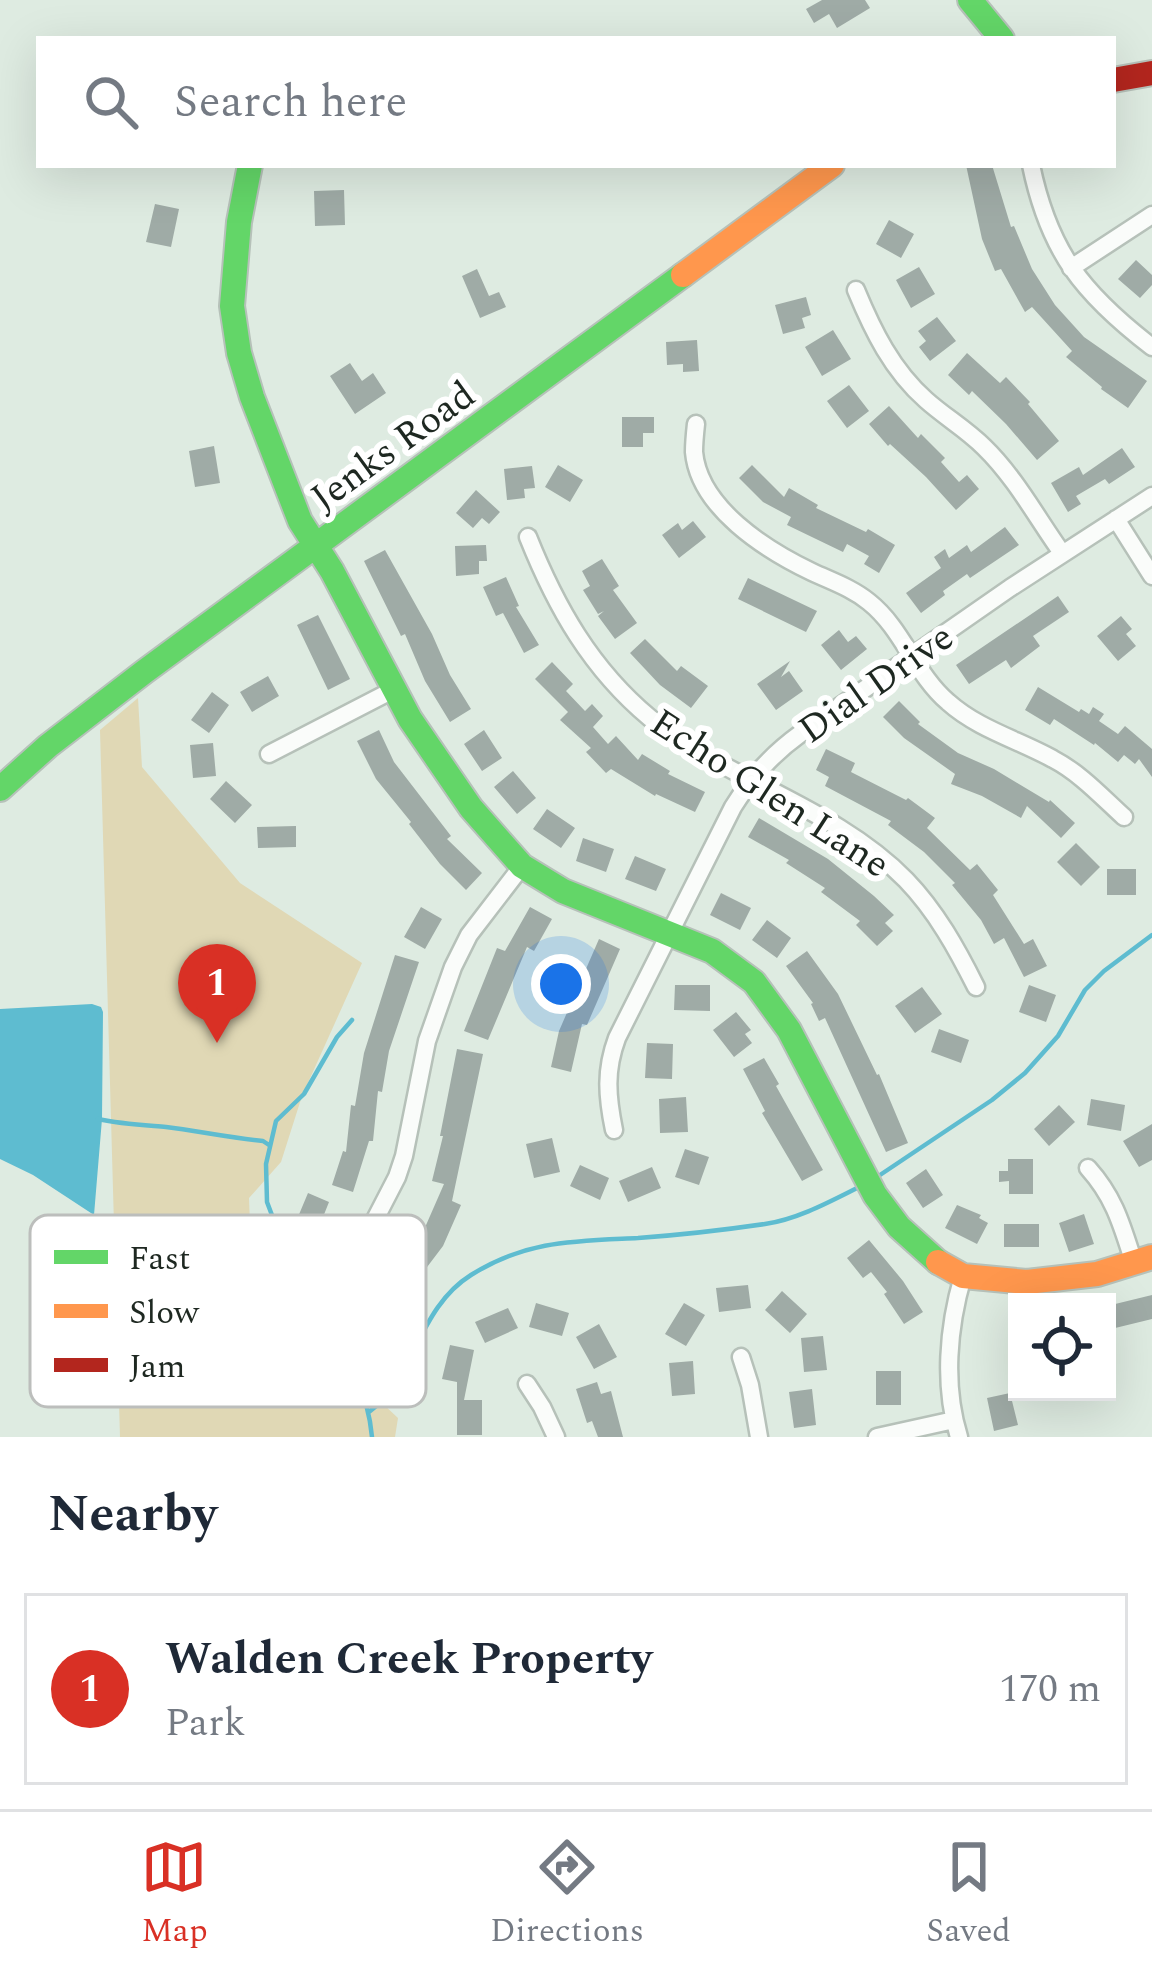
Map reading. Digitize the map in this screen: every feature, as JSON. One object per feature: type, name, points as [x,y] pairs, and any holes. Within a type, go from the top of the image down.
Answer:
[{"type":"street","points":[[970,0],[1002,34]]},
{"type":"street","points":[[1117,78],[1152,73]]},
{"type":"street","points":[[250,168],[233,271],[234,322],[244,373],[301,521],[393,690],[471,808],[522,866],[580,899],[712,951],[766,995],[875,1195],[922,1250],[963,1276],[1006,1282],[1055,1281],[1143,1260],[1107,1188],[1088,1168]]},
{"type":"street","name":"Jenks Road","points":[[0,789],[80,721],[828,168]]},
{"type":"street","points":[[1032,168],[1046,223],[1071,268],[1101,305],[1152,347]]},
{"type":"street","points":[[1071,268],[1152,215]]},
{"type":"street","points":[[856,290],[898,370],[920,395],[998,461],[1062,553]]},
{"type":"street","points":[[696,424],[697,465],[729,516],[764,547],[868,601],[897,630],[937,691],[961,713],[1064,765],[1124,817]]},
{"type":"street","name":"Dial Drive","points":[[614,1130],[607,1090],[617,1038],[750,779],[785,745],[1152,496]]},
{"type":"street","points":[[1116,519],[1152,576]]},
{"type":"street","name":"Echo Glen Lane","points":[[528,537],[561,612],[617,686],[689,745],[836,827],[895,869],[937,917],[976,988]]},
{"type":"street","points":[[269,754],[393,690]]},
{"type":"street","points":[[377,1215],[404,1156],[427,1041],[453,967],[469,935],[522,866]]},
{"type":"street","points":[[877,1437],[956,1428],[950,1348],[963,1276]]},
{"type":"street","points":[[741,1358],[759,1437]]},
{"type":"street","points":[[527,1384],[556,1437]]},
{"type":"shaded area","points":[[138,698],[142,767],[240,883],[362,963],[302,1096],[281,1162],[249,1198],[250,1215],[114,1215],[100,730]]},
{"type":"shaded area","points":[[119,1407],[386,1407],[398,1418],[395,1437],[120,1437]]},
{"type":"water","points":[[92,1004],[103,1012],[102,1119],[94,1215],[0,1159],[0,1009]]},
{"type":"building","points":[[822,0],[865,0],[870,8],[837,28],[829,14],[814,23],[806,9]]},
{"type":"building","points":[[967,168],[993,168],[1011,227],[1055,305],[1084,337],[1147,381],[1128,408],[1066,357],[1072,351],[1032,307],[1025,312],[1001,269],[995,271],[982,239]]},
{"type":"building","points":[[344,190],[345,225],[315,226],[314,191]]},
{"type":"building","points":[[155,204],[179,209],[171,247],[146,242]]},
{"type":"building","points":[[889,220],[914,234],[901,258],[876,244]]},
{"type":"building","points":[[1136,260],[1152,275],[1152,285],[1140,298],[1118,279]]},
{"type":"building","points":[[919,267],[935,294],[911,308],[896,280]]},
{"type":"building","points":[[477,269],[489,296],[499,292],[506,307],[480,318],[462,276]]},
{"type":"building","points":[[806,297],[811,315],[802,318],[805,328],[783,334],[775,305]]},
{"type":"building","points":[[937,317],[956,341],[930,361],[919,347],[926,341],[918,331]]},
{"type":"building","points":[[833,330],[851,359],[822,376],[805,347]]},
{"type":"building","points":[[697,340],[699,371],[683,372],[683,364],[667,365],[666,342]]},
{"type":"building","points":[[967,353],[1000,383],[1006,377],[1059,441],[1037,460],[972,391],[969,395],[948,375]]},
{"type":"building","points":[[350,363],[362,381],[373,373],[386,393],[355,414],[330,376]]},
{"type":"building","points":[[849,385],[869,411],[847,428],[827,401]]},
{"type":"building","points":[[889,406],[918,438],[921,434],[945,458],[941,462],[959,482],[967,475],[979,489],[956,510],[869,424]]},
{"type":"building","points":[[622,417],[654,417],[654,433],[643,433],[643,447],[622,447]]},
{"type":"building","points":[[214,446],[220,483],[195,487],[189,451]]},
{"type":"building","points":[[1122,448],[1135,467],[1109,484],[1105,479],[1076,496],[1081,504],[1068,512],[1051,483],[1079,467],[1083,475]]},
{"type":"building","points":[[558,465],[583,480],[570,502],[545,487]]},
{"type":"building","points":[[752,465],[784,497],[789,488],[818,505],[816,508],[895,545],[879,573],[864,564],[869,556],[847,544],[843,552],[787,525],[791,517],[763,502],[739,478]]},
{"type":"building","points":[[532,466],[535,488],[524,489],[525,498],[507,500],[504,469]]},
{"type":"building","points":[[476,490],[500,512],[489,524],[482,518],[473,528],[456,513]]},
{"type":"building","points":[[693,521],[706,537],[679,558],[662,535],[678,523],[682,530]]},
{"type":"building","points":[[1005,527],[1019,545],[970,578],[967,574],[921,613],[906,593],[941,568],[934,557],[945,549],[949,558],[967,545],[971,552]]},
{"type":"building","points":[[486,545],[487,561],[479,561],[479,574],[456,576],[455,546]]},
{"type":"building","points":[[385,550],[471,709],[450,722],[364,561]]},
{"type":"building","points":[[602,559],[619,586],[613,590],[637,623],[615,639],[598,616],[604,611],[598,614],[583,590],[590,586],[582,571]]},
{"type":"building","points":[[506,577],[516,607],[539,645],[524,653],[503,613],[496,616],[483,587]]},
{"type":"building","points":[[748,578],[817,611],[806,632],[738,599]]},
{"type":"building","points":[[1058,596],[1069,612],[1033,636],[1040,646],[1011,668],[1006,660],[969,684],[956,665]]},
{"type":"building","points":[[318,615],[350,679],[328,690],[297,625]]},
{"type":"building","points":[[1121,616],[1132,629],[1126,634],[1136,646],[1118,661],[1097,636]]},
{"type":"building","points":[[839,630],[848,642],[856,636],[867,649],[841,670],[821,645]]},
{"type":"building","points":[[645,639],[677,671],[681,666],[708,686],[691,708],[660,685],[630,653]]},
{"type":"building","points":[[790,661],[781,677],[789,671],[803,691],[776,710],[757,684]]},
{"type":"building","points":[[552,662],[573,684],[566,691],[585,711],[592,704],[603,716],[593,727],[608,744],[616,736],[638,760],[642,754],[668,774],[705,792],[695,812],[655,796],[611,769],[606,773],[586,752],[591,748],[560,720],[568,712],[535,679]]},
{"type":"building","points":[[268,676],[279,696],[252,712],[240,692]]},
{"type":"building","points":[[1038,687],[1079,712],[1089,714],[1093,707],[1104,714],[1099,721],[1118,734],[1125,726],[1152,749],[1152,777],[1139,759],[1135,764],[1124,755],[1118,762],[1054,719],[1050,725],[1025,710]]},
{"type":"building","points":[[212,692],[229,705],[209,733],[191,720]]},
{"type":"building","points":[[899,701],[918,724],[958,753],[1050,800],[1075,823],[1061,838],[1027,806],[1021,818],[951,784],[955,774],[883,717]]},
{"type":"building","points":[[379,730],[394,762],[451,836],[447,839],[482,873],[466,890],[440,864],[376,779],[357,741]]},
{"type":"building","points":[[484,730],[502,758],[482,771],[464,744]]},
{"type":"building","points":[[213,743],[216,776],[193,778],[190,745]]},
{"type":"building","points":[[826,749],[855,763],[851,772],[908,798],[935,818],[927,828],[970,870],[977,864],[998,890],[993,895],[1024,944],[1033,939],[1047,966],[1024,977],[1004,938],[994,944],[952,885],[955,883],[924,852],[888,825],[891,821],[825,786],[829,777],[816,770]]},
{"type":"building","points":[[513,771],[536,798],[517,814],[494,787]]},
{"type":"building","points":[[226,781],[252,805],[235,823],[210,799]]},
{"type":"building","points":[[547,809],[575,828],[561,848],[533,829]]},
{"type":"building","points":[[759,818],[828,859],[874,896],[894,915],[885,923],[893,931],[877,946],[856,925],[860,921],[821,892],[825,888],[748,837]]},
{"type":"building","points":[[296,826],[296,847],[258,848],[257,827]]},
{"type":"building","points":[[583,838],[614,849],[606,872],[576,861]]},
{"type":"building","points":[[1076,843],[1100,867],[1081,886],[1057,862]]},
{"type":"building","points":[[635,856],[666,869],[656,891],[625,879]]},
{"type":"building","points":[[1107,869],[1136,869],[1136,895],[1107,895]]},
{"type":"building","points":[[721,893],[751,908],[740,930],[710,915]]},
{"type":"building","points":[[421,907],[442,919],[425,949],[404,937]]},
{"type":"building","points":[[530,907],[552,919],[534,951],[527,947],[488,1040],[464,1031],[497,948],[505,951]]},
{"type":"building","points":[[767,920],[791,938],[777,958],[752,940]]},
{"type":"building","points":[[599,939],[620,949],[587,1025],[582,1024],[571,1072],[551,1067],[559,1031]]},
{"type":"building","points":[[807,951],[838,994],[908,1143],[886,1152],[825,1018],[819,1021],[813,1003],[786,966]]},
{"type":"building","points":[[395,955],[419,962],[389,1051],[382,1092],[378,1091],[373,1141],[369,1141],[353,1192],[332,1185],[346,1152],[351,1105],[355,1106],[364,1053]]},
{"type":"building","points":[[675,985],[710,985],[710,1011],[674,1010]]},
{"type":"building","points":[[1029,985],[1056,995],[1046,1022],[1019,1012]]},
{"type":"building","points":[[922,987],[942,1014],[915,1033],[895,1006]]},
{"type":"building","points":[[736,1012],[751,1030],[745,1034],[752,1043],[734,1057],[713,1030]]},
{"type":"building","points":[[939,1029],[969,1040],[961,1063],[931,1052]]},
{"type":"building","points":[[647,1043],[673,1044],[672,1079],[645,1078]]},
{"type":"building","points":[[457,1049],[483,1054],[452,1201],[461,1205],[443,1246],[426,1268],[426,1225],[444,1184],[432,1181]]},
{"type":"building","points":[[764,1058],[823,1170],[802,1181],[762,1113],[743,1069]]},
{"type":"building","points":[[686,1097],[688,1132],[660,1133],[659,1099]]},
{"type":"building","points":[[1091,1099],[1125,1105],[1121,1131],[1087,1125]]},
{"type":"building","points":[[1059,1105],[1075,1122],[1049,1146],[1034,1129]]},
{"type":"building","points":[[1152,1124],[1152,1160],[1139,1167],[1123,1141]]},
{"type":"building","points":[[552,1138],[560,1172],[534,1178],[526,1144]]},
{"type":"building","points":[[685,1149],[709,1157],[699,1185],[675,1177]]},
{"type":"building","points":[[1008,1159],[1033,1159],[1033,1194],[1009,1194],[1009,1181],[999,1182],[999,1171],[1008,1171]]},
{"type":"building","points":[[580,1165],[609,1178],[600,1200],[570,1186]]},
{"type":"building","points":[[652,1167],[661,1188],[628,1202],[619,1181]]},
{"type":"building","points":[[926,1169],[943,1195],[923,1208],[906,1183]]},
{"type":"building","points":[[308,1193],[329,1202],[324,1215],[299,1215]]},
{"type":"building","points":[[957,1205],[988,1223],[977,1244],[945,1228]]},
{"type":"building","points":[[1084,1214],[1094,1244],[1069,1252],[1059,1223]]},
{"type":"building","points":[[1004,1224],[1039,1224],[1039,1247],[1004,1247]]},
{"type":"building","points":[[869,1240],[923,1312],[904,1324],[871,1272],[863,1278],[847,1258]]},
{"type":"building","points":[[748,1285],[751,1308],[719,1312],[716,1288]]},
{"type":"building","points":[[782,1291],[807,1314],[790,1333],[765,1310]]},
{"type":"building","points":[[1152,1295],[1152,1319],[1116,1328],[1116,1304]]},
{"type":"building","points":[[536,1303],[569,1313],[562,1336],[529,1327]]},
{"type":"building","points":[[684,1303],[705,1315],[686,1346],[665,1334]]},
{"type":"building","points":[[508,1308],[518,1328],[485,1343],[475,1322]]},
{"type":"building","points":[[599,1324],[617,1357],[594,1369],[576,1337]]},
{"type":"building","points":[[823,1336],[827,1370],[804,1372],[801,1338]]},
{"type":"building","points":[[450,1345],[474,1350],[464,1400],[482,1400],[482,1435],[457,1435],[457,1382],[442,1379]]},
{"type":"building","points":[[693,1361],[695,1394],[672,1396],[669,1363]]},
{"type":"building","points":[[876,1371],[901,1371],[901,1405],[876,1405]]},
{"type":"building","points":[[597,1382],[601,1394],[611,1391],[623,1437],[598,1437],[592,1421],[587,1423],[576,1389]]},
{"type":"building","points":[[812,1389],[816,1425],[794,1428],[789,1392]]},
{"type":"building","points":[[1008,1393],[1018,1425],[994,1431],[987,1398]]},
{"type":"waterway","points":[[874,1179],[1025,1073],[1058,1036],[1085,990],[1152,935]]},
{"type":"waterway","points":[[272,1215],[266,1164],[276,1121],[304,1094],[352,1020]]},
{"type":"waterway","points":[[98,1119],[269,1145]]},
{"type":"waterway","points":[[426,1328],[453,1289],[512,1255],[552,1244],[777,1222],[859,1187]]},
{"type":"waterway","points":[[367,1407],[372,1437]]},
{"type":"waterway","points":[[369,1412],[374,1407]]},
{"type":"traffic: fast","points":[[970,0],[1000,36]]},
{"type":"traffic: fast","points":[[249,168],[232,306],[239,353],[300,521],[332,571],[410,719],[471,808],[522,866],[563,891],[712,951],[754,982],[789,1030],[875,1195],[899,1227],[938,1262]]},
{"type":"traffic: fast","points":[[0,789],[144,672],[683,275]]},
{"type":"traffic: slow","points":[[683,275],[828,168]]},
{"type":"traffic: slow","points":[[938,1262],[963,1276],[1027,1282],[1097,1274],[1152,1257]]},
{"type":"traffic: jam","points":[[1116,79],[1152,73]]},
{"type":"place","name":"Walden Creek Property","points":[[217,1043]]}]
